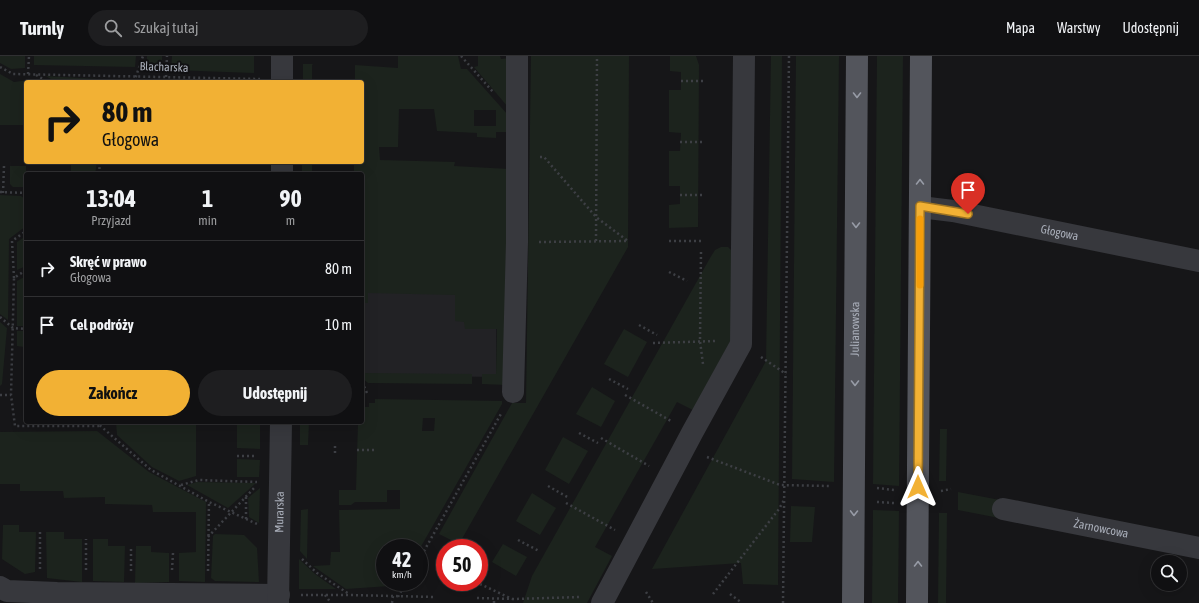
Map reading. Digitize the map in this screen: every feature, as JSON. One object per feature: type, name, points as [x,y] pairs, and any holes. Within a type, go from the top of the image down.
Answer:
[{"type":"main road","name":"Julianowska","points":[[853,603],[857,56]]},
{"type":"main road","points":[[917,603],[921,56]]},
{"type":"street","points":[[282,56],[282,80]]},
{"type":"street","points":[[513,392],[517,242],[516,56]]},
{"type":"street","points":[[603,599],[741,344],[744,56]]},
{"type":"street","name":"Głogowa","points":[[920,206],[953,210],[1199,261]]},
{"type":"street","name":"Murarska","points":[[281,424],[284,597]]},
{"type":"street","name":"Żarnowcowa","points":[[1003,509],[1199,548]]},
{"type":"street","points":[[0,587],[7,591],[57,593],[284,597]]},
{"type":"path","points":[[28,56],[28,74]]},
{"type":"path","points":[[135,80],[143,56]]},
{"type":"path","points":[[166,77],[167,56]]},
{"type":"path","points":[[461,56],[517,121]]},
{"type":"path","points":[[596,242],[597,56]]},
{"type":"path","points":[[783,603],[790,56]]},
{"type":"path","name":"Blacharska","points":[[0,67],[13,74],[282,80]]},
{"type":"path","points":[[35,75],[44,80]]},
{"type":"path","points":[[680,81],[704,81]]},
{"type":"path","points":[[680,142],[703,142]]},
{"type":"path","points":[[517,242],[628,241],[596,217],[544,157]]},
{"type":"path","points":[[4,166],[2,193],[24,193]]},
{"type":"path","points":[[680,195],[703,195]]},
{"type":"path","points":[[24,232],[12,241],[14,278],[11,395],[16,426],[101,426]]},
{"type":"path","points":[[669,241],[703,241]]},
{"type":"path","points":[[653,343],[700,341],[701,252]]},
{"type":"path","points":[[14,278],[24,271]]},
{"type":"path","points":[[669,272],[687,281]]},
{"type":"path","points":[[0,317],[13,328],[24,329]]},
{"type":"path","points":[[639,325],[657,335]]},
{"type":"path","points":[[741,344],[786,374]]},
{"type":"path","points":[[608,379],[628,389]]},
{"type":"path","points":[[364,386],[367,392]]},
{"type":"path","points":[[428,544],[513,392]]},
{"type":"path","points":[[0,395],[11,395]]},
{"type":"path","points":[[625,395],[688,440],[780,485],[834,486]]},
{"type":"path","points":[[98,424],[152,470],[209,502],[258,525]]},
{"type":"path","points":[[579,433],[598,443]]},
{"type":"path","points":[[601,438],[668,477]]},
{"type":"path","points":[[335,445],[335,453]]},
{"type":"path","points":[[357,450],[374,450]]},
{"type":"path","points":[[237,456],[258,456]]},
{"type":"path","points":[[180,485],[199,480],[260,482],[208,537]]},
{"type":"path","points":[[548,486],[569,498]]},
{"type":"path","points":[[873,488],[899,490]]},
{"type":"path","points":[[937,491],[951,489]]},
{"type":"path","points":[[246,497],[246,519]]},
{"type":"path","points":[[713,594],[779,510],[785,498]]},
{"type":"path","points":[[207,577],[209,502]]},
{"type":"path","points":[[873,502],[899,503]]},
{"type":"path","points":[[566,503],[635,541]]},
{"type":"path","points":[[40,532],[40,574]]},
{"type":"path","points":[[86,539],[86,577]]},
{"type":"path","points":[[518,540],[539,551]]},
{"type":"path","points":[[130,577],[131,546]]},
{"type":"path","points":[[301,558],[317,573],[349,595]]},
{"type":"path","points":[[488,588],[514,599]]},
{"type":"path","points":[[398,596],[401,591]]},
{"type":"path","points":[[646,592],[653,603]]},
{"type":"path","points":[[730,594],[742,603]]},
{"type":"path","points":[[284,597],[325,595],[436,597]]},
{"type":"path","points":[[325,595],[331,603]]},
{"type":"path","points":[[392,596],[392,603]]},
{"type":"path","points":[[477,598],[603,599]]},
{"type":"shaded area","points":[[0,56],[25,56],[25,68],[11,69],[0,63]]},
{"type":"shaded area","points":[[34,56],[136,56],[135,67],[34,65]]},
{"type":"shaded area","points":[[147,56],[162,56],[162,69],[147,70]]},
{"type":"shaded area","points":[[172,56],[254,56],[254,73],[171,70]]},
{"type":"shaded area","points":[[398,56],[458,56],[461,69],[467,69],[508,115],[507,132],[496,132],[496,138],[477,137],[477,133],[437,131],[434,109],[399,109],[398,147],[379,147],[380,160],[455,162],[454,166],[509,169],[506,385],[482,384],[482,374],[496,374],[497,329],[465,329],[464,322],[455,321],[455,295],[368,293],[368,303],[364,303],[364,172],[354,172],[354,164],[364,164],[364,80],[355,80],[355,65],[398,68]],"holes":[[[474,110],[496,110],[496,126],[474,126]]]},
{"type":"shaded area","points":[[478,56],[500,56],[501,59],[509,58],[508,107],[474,67],[478,66]]},
{"type":"shaded area","points":[[531,56],[629,56],[628,247],[462,539],[449,539],[439,534],[512,403],[526,403]]},
{"type":"shaded area","points":[[670,56],[696,56],[699,65],[698,227],[669,228],[669,205],[680,204],[680,186],[669,186],[669,151],[680,151],[681,133],[669,132],[669,90],[681,90],[681,72],[670,71]]},
{"type":"shaded area","points":[[771,56],[782,56],[778,585],[743,584],[741,563],[652,569],[766,361]]},
{"type":"shaded area","points":[[796,56],[839,56],[834,482],[792,479]]},
{"type":"shaded area","points":[[877,56],[903,56],[899,486],[873,484]]},
{"type":"shaded area","points":[[303,64],[313,64],[312,80],[303,80]]},
{"type":"shaded area","points":[[0,74],[14,82],[24,81],[24,125],[0,125]]},
{"type":"shaded area","points":[[46,76],[115,80],[53,80]]},
{"type":"shaded area","points":[[71,164],[97,164],[95,172],[71,172]]},
{"type":"shaded area","points":[[302,164],[312,164],[312,172],[302,172]]},
{"type":"shaded area","points":[[10,166],[26,166],[26,172],[24,172],[24,187],[13,187],[10,184]]},
{"type":"shaded area","points":[[497,184],[496,377],[364,375],[364,185]]},
{"type":"shaded area","points":[[0,195],[21,196],[24,198],[24,228],[9,239],[8,320],[0,314]]},
{"type":"shaded area","points":[[24,237],[24,267],[17,270],[17,242]]},
{"type":"shaded area","points":[[721,247],[728,247],[733,252],[731,340],[693,410],[677,402],[595,547],[612,556],[587,603],[523,603],[532,576],[710,258],[715,250]]},
{"type":"shaded area","points":[[24,277],[24,326],[17,326],[17,281]]},
{"type":"shaded area","points":[[0,322],[7,328],[2,384],[0,386]]},
{"type":"shaded area","points":[[624,329],[647,342],[628,377],[604,364]]},
{"type":"shaded area","points":[[17,331],[24,331],[24,347],[17,346]]},
{"type":"shaded area","points":[[364,373],[472,374],[472,384],[368,383],[364,380]]},
{"type":"shaded area","points":[[592,387],[615,401],[601,427],[576,414]]},
{"type":"shaded area","points":[[375,399],[502,401],[502,404],[425,539],[376,539],[376,587],[346,589],[313,566],[330,565],[331,552],[340,552],[339,510],[400,509],[400,490],[387,490],[387,502],[355,502],[351,505],[339,505],[339,490],[356,490],[358,424],[364,424],[364,407],[369,407],[369,403],[375,403]],"holes":[[[423,418],[435,418],[434,431],[422,431]]]},
{"type":"shaded area","points":[[116,424],[196,424],[196,476],[179,481],[152,467],[117,435]]},
{"type":"shaded area","points":[[237,424],[260,424],[260,449],[237,448]]},
{"type":"shaded area","points":[[300,424],[309,424],[308,445],[300,445]]},
{"type":"shaded area","points":[[940,429],[947,429],[946,481],[939,481]]},
{"type":"shaded area","points":[[97,431],[149,472],[206,502],[205,582],[179,581],[179,553],[196,552],[196,512],[153,512],[152,505],[105,504],[105,497],[64,498],[63,491],[20,491],[20,484],[0,484],[0,432]]},
{"type":"shaded area","points":[[563,437],[588,451],[569,484],[545,470]]},
{"type":"shaded area","points":[[237,459],[260,460],[259,477],[237,477]]},
{"type":"shaded area","points":[[197,482],[256,483],[228,508],[187,485]]},
{"type":"shaded area","points":[[260,488],[259,523],[249,517],[248,498]]},
{"type":"shaded area","points":[[958,492],[1000,500],[999,518],[958,510]]},
{"type":"shaded area","points":[[532,493],[556,508],[540,535],[516,521]]},
{"type":"shaded area","points":[[791,506],[815,507],[812,542],[790,542]]},
{"type":"shaded area","points":[[308,509],[307,559],[300,551],[301,510]]},
{"type":"shaded area","points":[[873,510],[899,511],[898,603],[872,603]]},
{"type":"shaded area","points":[[939,513],[947,513],[946,603],[938,603]]},
{"type":"shaded area","points":[[3,525],[19,525],[19,532],[36,532],[35,572],[25,574],[2,559]]},
{"type":"shaded area","points":[[46,532],[64,532],[64,539],[82,539],[82,582],[47,578]]},
{"type":"shaded area","points":[[215,534],[244,535],[257,548],[259,582],[215,581],[211,578],[213,536]]},
{"type":"shaded area","points":[[93,539],[108,539],[108,546],[125,546],[124,582],[93,581]]},
{"type":"shaded area","points":[[503,544],[527,557],[516,576],[492,562]]},
{"type":"shaded area","points":[[136,546],[151,546],[151,552],[169,553],[169,582],[135,583]]},
{"type":"shaded area","points":[[299,559],[315,574],[336,589],[299,589]]},
{"type":"slow traffic","points":[[920,219],[920,285]]},
{"type":"route","points":[[918,487],[920,206],[953,210],[968,214]]}]
